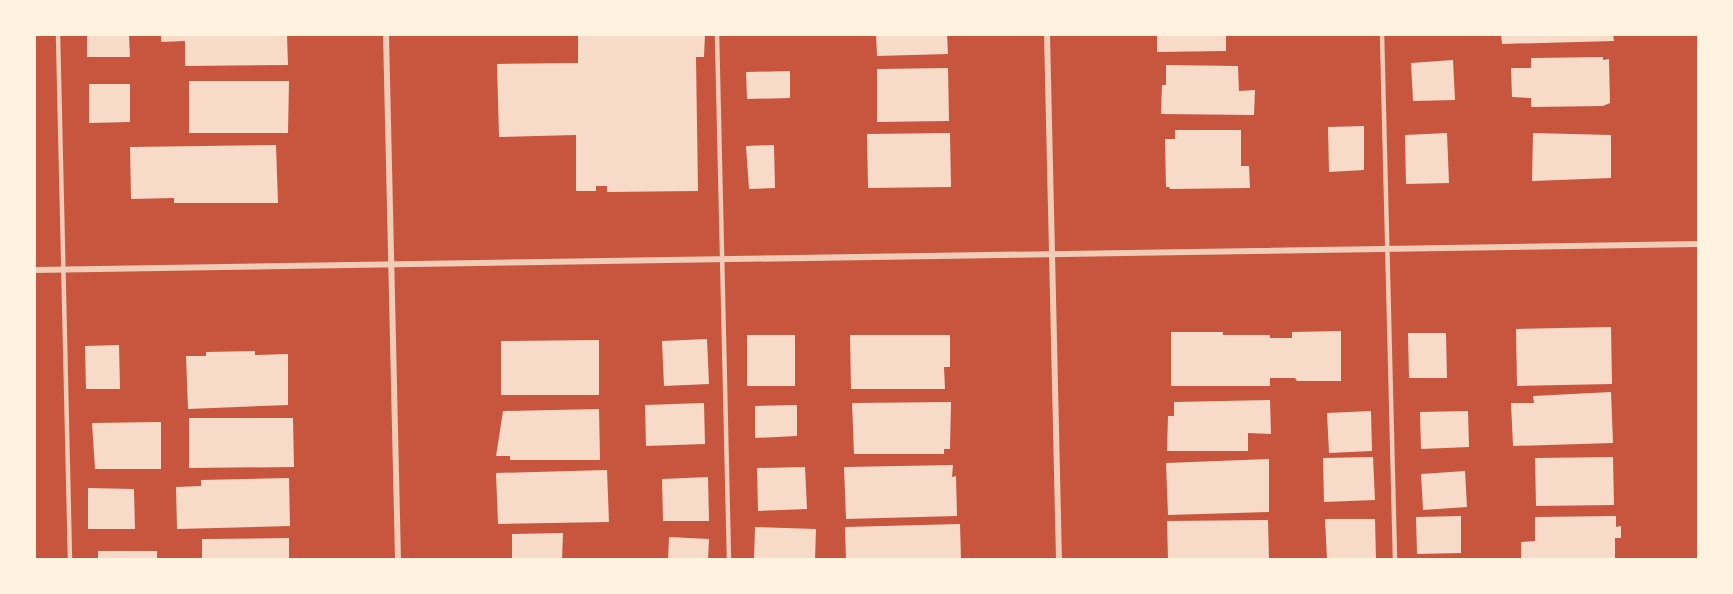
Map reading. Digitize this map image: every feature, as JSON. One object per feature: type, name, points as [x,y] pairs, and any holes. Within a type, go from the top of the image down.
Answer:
[{"type":"street","points":[[386,34],[398,560]]},
{"type":"street","points":[[1047,34],[1059,560]]},
{"type":"street","points":[[34,270],[1698,244]]},
{"type":"lane","points":[[58,34],[70,560]]},
{"type":"lane","points":[[717,34],[729,560]]},
{"type":"lane","points":[[1382,34],[1395,560]]},
{"type":"building","points":[[87,34],[129,34],[130,57],[87,57]]},
{"type":"building","points":[[161,34],[287,34],[288,65],[185,66],[185,41],[161,42]]},
{"type":"building","points":[[578,34],[705,34],[704,57],[696,57],[698,191],[607,192],[607,186],[596,186],[596,191],[576,191],[576,135],[499,137],[497,64],[578,63]]},
{"type":"building","points":[[876,34],[947,34],[948,54],[877,56]]},
{"type":"building","points":[[1157,34],[1226,34],[1226,51],[1157,52]]},
{"type":"building","points":[[1501,34],[1613,34],[1614,41],[1502,44]]},
{"type":"building","points":[[1603,57],[1603,60],[1609,59],[1610,103],[1603,106],[1531,107],[1531,98],[1512,97],[1511,68],[1531,68],[1531,58]]},
{"type":"building","points":[[1453,60],[1455,100],[1413,101],[1411,63]]},
{"type":"building","points":[[1166,65],[1238,66],[1239,91],[1255,90],[1254,115],[1161,114],[1162,85],[1166,85]]},
{"type":"building","points":[[948,68],[949,121],[877,122],[877,69]]},
{"type":"building","points":[[790,71],[790,98],[747,99],[746,72]]},
{"type":"building","points":[[189,81],[289,81],[288,133],[189,133]]},
{"type":"building","points":[[89,84],[130,84],[130,122],[89,123]]},
{"type":"building","points":[[1364,126],[1364,170],[1329,172],[1328,127]]},
{"type":"building","points":[[1175,130],[1241,130],[1241,166],[1249,166],[1250,188],[1170,189],[1166,187],[1165,139],[1175,139]]},
{"type":"building","points":[[950,133],[951,187],[868,188],[867,134]]},
{"type":"building","points":[[1447,133],[1449,183],[1406,184],[1405,135]]},
{"type":"building","points":[[1533,133],[1611,135],[1611,178],[1532,181]]},
{"type":"building","points":[[276,145],[278,203],[174,203],[174,198],[131,199],[130,147]]},
{"type":"building","points":[[774,145],[775,188],[749,189],[746,146]]},
{"type":"building","points":[[1611,327],[1612,384],[1517,386],[1516,329]]},
{"type":"building","points":[[1341,331],[1341,381],[1297,381],[1295,378],[1270,378],[1270,386],[1171,386],[1171,332],[1223,332],[1223,335],[1270,335],[1270,338],[1292,338],[1292,332]]},
{"type":"building","points":[[1408,333],[1446,333],[1447,378],[1409,378]]},
{"type":"building","points":[[747,335],[795,335],[795,386],[747,386]]},
{"type":"building","points":[[850,335],[950,335],[950,367],[944,367],[945,389],[851,389]]},
{"type":"building","points":[[707,339],[709,384],[664,386],[662,341]]},
{"type":"building","points":[[599,340],[599,395],[501,395],[501,341]]},
{"type":"building","points":[[119,345],[120,389],[86,389],[85,346]]},
{"type":"building","points":[[255,351],[255,355],[288,354],[288,405],[188,409],[186,356],[206,356],[206,352]]},
{"type":"building","points":[[1611,392],[1613,443],[1513,446],[1511,403],[1534,403],[1533,396]]},
{"type":"building","points":[[1270,400],[1271,434],[1248,433],[1248,451],[1167,451],[1168,416],[1174,416],[1174,402]]},
{"type":"building","points":[[951,402],[950,449],[944,449],[944,454],[854,454],[852,403]]},
{"type":"building","points":[[704,403],[705,444],[646,446],[645,405]]},
{"type":"building","points":[[797,405],[797,436],[755,438],[755,406]]},
{"type":"building","points":[[599,409],[600,460],[510,460],[510,456],[496,456],[503,411]]},
{"type":"building","points":[[1371,411],[1372,451],[1329,453],[1327,413]]},
{"type":"building","points":[[1468,411],[1469,447],[1421,449],[1420,412]]},
{"type":"building","points":[[189,418],[293,418],[294,467],[189,468]]},
{"type":"building","points":[[161,422],[161,469],[95,469],[92,423]]},
{"type":"building","points":[[1373,457],[1375,500],[1324,502],[1323,458]]},
{"type":"building","points":[[1613,457],[1614,505],[1536,506],[1535,458]]},
{"type":"building","points":[[1269,459],[1269,512],[1168,515],[1166,463]]},
{"type":"building","points":[[953,465],[952,477],[956,476],[957,516],[846,519],[844,467]]},
{"type":"building","points":[[805,467],[807,509],[758,511],[757,468]]},
{"type":"building","points":[[607,470],[609,522],[498,524],[496,473]]},
{"type":"building","points":[[1465,471],[1467,507],[1423,510],[1421,474]]},
{"type":"building","points":[[708,477],[709,521],[663,521],[662,479]]},
{"type":"building","points":[[289,478],[290,526],[177,529],[176,487],[201,486],[201,480]]},
{"type":"building","points":[[88,488],[134,489],[135,529],[88,529]]},
{"type":"building","points":[[1461,516],[1461,553],[1417,554],[1416,517]]},
{"type":"building","points":[[1616,516],[1616,527],[1621,526],[1621,538],[1615,538],[1615,560],[1521,559],[1521,542],[1535,541],[1535,517]]},
{"type":"building","points":[[1325,519],[1375,519],[1376,560],[1327,560]]},
{"type":"building","points":[[1268,520],[1269,560],[1168,560],[1167,521]]},
{"type":"building","points":[[960,524],[961,560],[846,560],[845,527]]},
{"type":"building","points":[[755,527],[816,529],[815,560],[754,560]]},
{"type":"building","points":[[563,533],[562,560],[512,560],[512,534]]},
{"type":"building","points":[[669,537],[709,539],[708,560],[668,560]]},
{"type":"building","points":[[289,538],[289,560],[202,560],[202,539]]},
{"type":"building","points":[[98,551],[157,551],[157,560],[98,560]]}]
